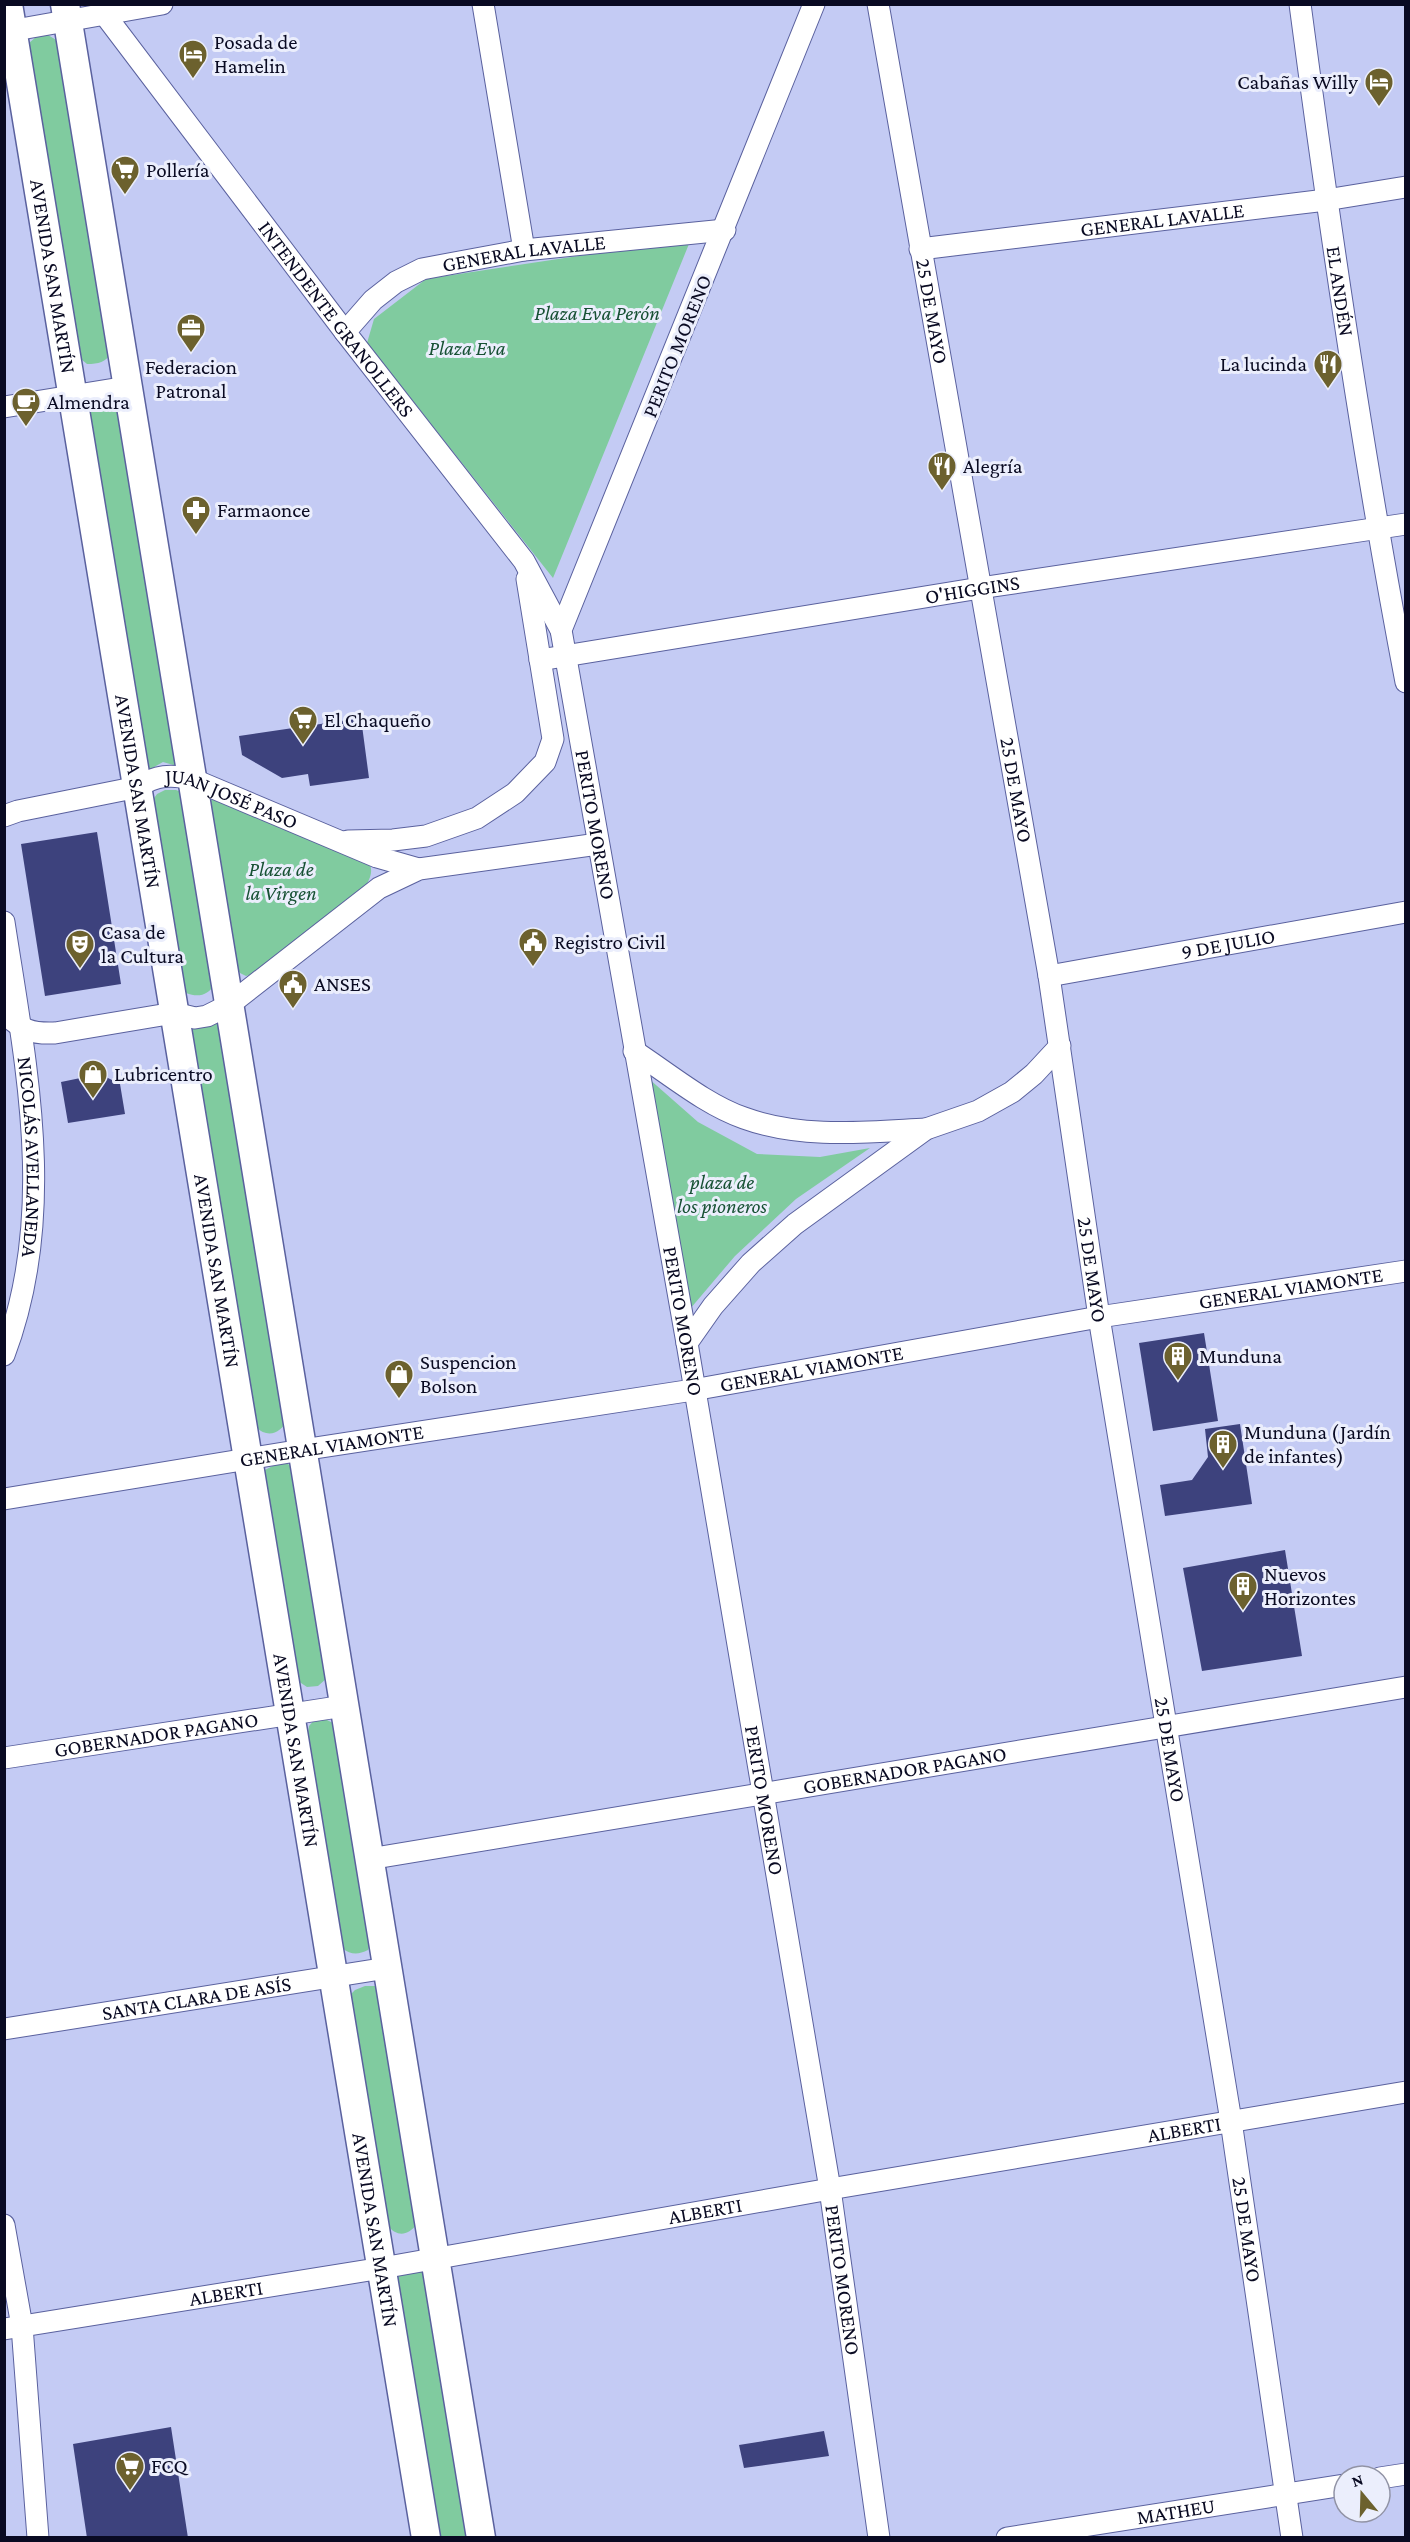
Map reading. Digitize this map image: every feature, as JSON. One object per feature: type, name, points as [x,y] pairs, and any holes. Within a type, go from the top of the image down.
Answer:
[{"type":"main road","points":[[66,12],[481,2538]]},
{"type":"main road","name":"AVENIDA SAN MARTÍN","points":[[8,22],[138,787],[426,2538]]},
{"type":"street","points":[[8,22],[66,12],[105,15],[162,4]]},
{"type":"street","points":[[483,4],[524,250]]},
{"type":"street","name":"PERITO MORENO","points":[[814,4],[725,230],[561,630],[687,1343],[693,1390],[830,2190],[879,2538]]},
{"type":"street","name":"25 DE MAYO","points":[[878,4],[1049,976],[1099,1317],[1232,2121],[1292,2538]]},
{"type":"street","name":"EL ANDÉN","points":[[1300,4],[1326,200],[1376,528],[1406,682]]},
{"type":"street","name":"INTENDENTE GRANOLLERS","points":[[105,15],[345,332],[524,561],[561,630]]},
{"type":"street","name":"GENERAL LAVALLE","points":[[920,249],[1326,200],[1406,187]]},
{"type":"street","name":"GENERAL LAVALLE","points":[[345,332],[373,300],[388,288],[422,269],[524,250],[725,230]]},
{"type":"street","points":[[4,406],[127,387]]},
{"type":"street","name":"O'HIGGINS","points":[[540,660],[980,588],[1406,524]]},
{"type":"street","points":[[340,841],[393,840],[426,836],[477,818],[515,794],[545,762],[553,740],[524,561]]},
{"type":"street","name":"JUAN JOSÉ PASO","points":[[4,816],[18,810],[138,787],[160,777],[171,775],[192,780],[376,857],[419,869]]},
{"type":"street","name":"JUAN JOSÉ PASO","points":[[20,1028],[36,1034],[55,1033],[174,1012],[195,1018],[207,1016],[229,1005],[379,888],[419,869],[598,844]]},
{"type":"street","name":"9 DE JULIO","points":[[1049,976],[1406,912]]},
{"type":"street","name":"NICOLÁS AVELLANEDA","points":[[4,922],[20,1028],[35,1158],[33,1219],[24,1284],[4,1355]]},
{"type":"street","points":[[4,1013],[20,1028]]},
{"type":"street","points":[[634,1051],[721,1108],[744,1118],[774,1126],[828,1133],[926,1129],[978,1111],[1012,1092],[1034,1074],[1060,1046]]},
{"type":"street","points":[[687,1343],[713,1306],[751,1263],[795,1224],[926,1129]]},
{"type":"street","name":"GENERAL VIAMONTE","points":[[4,1499],[248,1458],[693,1390],[1099,1317],[1406,1271]]},
{"type":"street","name":"GOBERNADOR PAGANO","points":[[369,1859],[1406,1688]]},
{"type":"street","name":"GOBERNADOR PAGANO","points":[[4,1758],[344,1706]]},
{"type":"street","name":"SANTA CLARA DE ASÍS","points":[[4,2029],[387,1968]]},
{"type":"street","name":"ALBERTI","points":[[13,2327],[382,2268],[1406,2092]]},
{"type":"street","points":[[4,2225],[13,2327],[38,2538]]},
{"type":"street","name":"MATHEU","points":[[1007,2538],[1332,2487]]},
{"type":"green space","points":[[48,35],[58,41],[112,353],[95,364],[87,364],[81,359],[29,43],[36,37]]},
{"type":"green space","name":"Plaza Eva","points":[[691,239],[553,578],[367,343],[374,319],[426,279]]},
{"type":"green space","points":[[107,403],[119,406],[177,766],[163,762],[147,771],[89,422],[91,412]]},
{"type":"green space","points":[[165,790],[184,793],[215,984],[209,991],[199,995],[186,993],[181,987],[152,801],[157,794]]},
{"type":"green space","name":"Plaza de la Virgen","points":[[212,798],[367,858],[371,868],[367,884],[253,974],[246,976],[240,973],[236,966]]},
{"type":"green space","points":[[219,1020],[288,1419],[282,1428],[274,1433],[265,1433],[256,1427],[186,1027]]},
{"type":"green space","name":"plaza de los pioneros","points":[[648,1078],[698,1122],[757,1154],[820,1157],[870,1148],[796,1199],[735,1256],[690,1309]]},
{"type":"green space","points":[[278,1463],[288,1464],[294,1469],[327,1678],[318,1686],[307,1687],[298,1681],[263,1475],[265,1470]]},
{"type":"green space","points":[[315,1719],[325,1719],[335,1724],[371,1941],[368,1950],[358,1953],[348,1952],[342,1948],[307,1738],[309,1726]]},
{"type":"green space","points":[[365,1986],[375,1986],[382,1991],[417,2224],[410,2231],[402,2234],[391,2230],[388,2226],[350,1995]]},
{"type":"green space","points":[[421,2271],[427,2278],[470,2537],[437,2537],[398,2282],[398,2276]]},
{"type":"building","name":"El Chaqueño","points":[[361,718],[369,778],[310,786],[308,774],[282,778],[242,755],[239,736]]},
{"type":"building","points":[[97,832],[121,984],[45,996],[21,844]]},
{"type":"building","name":"Lubricentro","points":[[100,1074],[120,1084],[125,1114],[68,1123],[61,1082]]},
{"type":"building","name":"Munduna","points":[[1204,1333],[1218,1421],[1153,1431],[1139,1343]]},
{"type":"building","name":"Munduna (Jardín de infantes)","points":[[1240,1424],[1252,1504],[1165,1516],[1160,1485],[1192,1480],[1208,1457],[1205,1429]]},
{"type":"building","name":"Nuevos Horizontes","points":[[1285,1550],[1302,1656],[1202,1671],[1183,1568]]},
{"type":"building","name":"FCQ","points":[[171,2427],[188,2538],[87,2538],[73,2444]]},
{"type":"building","points":[[824,2431],[829,2456],[744,2468],[739,2445]]},
{"type":"place","name":"Posada de Hamelin","points":[[193,80]]},
{"type":"place","name":"Cabañas Willy","points":[[1379,108]]},
{"type":"place","name":"Pollería","points":[[125,196]]},
{"type":"place","name":"Federacion Patronal","points":[[191,354]]},
{"type":"place","name":"La lucinda","points":[[1328,390]]},
{"type":"place","name":"Almendra","points":[[26,428]]},
{"type":"place","name":"Alegría","points":[[942,492]]},
{"type":"place","name":"Farmaonce","points":[[196,536]]},
{"type":"place","name":"El Chaqueño","points":[[303,746]]},
{"type":"place","name":"Registro Civil","points":[[533,968]]},
{"type":"place","name":"Casa de la Cultura","points":[[80,970]]},
{"type":"place","name":"ANSES","points":[[293,1010]]},
{"type":"place","name":"Lubricentro","points":[[93,1100]]},
{"type":"place","name":"Munduna","points":[[1178,1382]]},
{"type":"place","name":"Suspencion Bolson","points":[[399,1400]]},
{"type":"place","name":"Munduna (Jardín de infantes)","points":[[1223,1470]]},
{"type":"place","name":"Nuevos Horizontes","points":[[1243,1612]]},
{"type":"place","name":"FCQ","points":[[130,2492]]},
{"type":"park label","name":"Plaza Eva Perón","points":[[597,313]]}]
